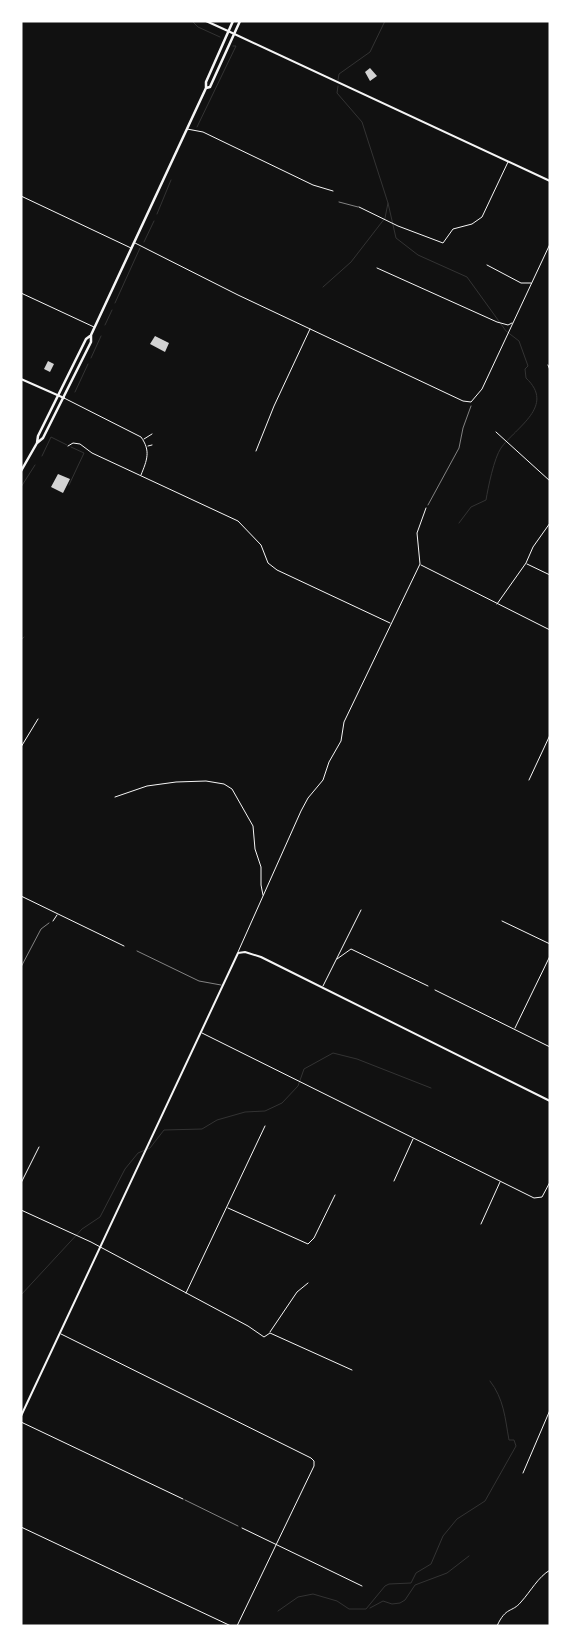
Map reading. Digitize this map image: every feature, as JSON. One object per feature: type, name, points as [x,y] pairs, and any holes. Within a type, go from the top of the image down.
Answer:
[{"type":"main road","points":[[37,443],[38,436],[60,395],[86,339],[91,335],[132,249],[206,88],[206,82],[233,21]]},
{"type":"main road","points":[[206,88],[210,87],[240,21]]},
{"type":"main road","points":[[21,471],[37,443],[43,438],[64,398],[91,342],[91,335]]},
{"type":"street","points":[[206,21],[550,181]]},
{"type":"street","points":[[187,129],[203,132],[313,185],[333,191]]},
{"type":"street","points":[[359,207],[398,226],[443,244],[453,229],[472,224],[482,217],[508,162]]},
{"type":"street","points":[[21,196],[132,249]]},
{"type":"street","points":[[134,242],[463,401],[473,402],[482,389],[550,244]]},
{"type":"street","points":[[487,265],[521,283],[532,282]]},
{"type":"street","points":[[378,268],[497,322],[508,325],[513,323]]},
{"type":"street","points":[[21,293],[95,327]]},
{"type":"street","points":[[256,451],[274,406],[311,328]]},
{"type":"street","points":[[548,365],[550,370]]},
{"type":"street","points":[[21,379],[60,395],[136,432],[147,446],[148,457],[141,476]]},
{"type":"street","points":[[496,432],[550,481]]},
{"type":"street","points":[[143,439],[152,434]]},
{"type":"street","points":[[68,446],[73,443],[80,444],[92,453],[238,521],[261,545],[268,563],[277,570],[390,624]]},
{"type":"street","points":[[147,446],[152,444]]},
{"type":"street","points":[[21,1416],[202,1032],[301,811],[308,798],[323,780],[329,762],[341,740],[344,722],[376,659],[390,624],[420,564],[418,533],[426,508]]},
{"type":"street","points":[[497,604],[526,563],[533,547],[550,523]]},
{"type":"street","points":[[526,563],[550,575]]},
{"type":"street","points":[[420,564],[550,630]]},
{"type":"street","points":[[21,747],[38,719]]},
{"type":"street","points":[[530,780],[550,735]]},
{"type":"street","points":[[115,797],[147,786],[176,782],[206,781],[224,784],[232,789],[253,826],[264,896]]},
{"type":"street","points":[[21,896],[124,946]]},
{"type":"street","points":[[322,987],[361,910]]},
{"type":"street","points":[[54,921],[57,914]]},
{"type":"street","points":[[502,921],[550,944]]},
{"type":"street","points":[[337,958],[351,949],[428,986]]},
{"type":"street","points":[[238,953],[253,953],[550,1101]]},
{"type":"street","points":[[515,1029],[550,956]]},
{"type":"street","points":[[435,990],[550,1047]]},
{"type":"street","points":[[202,1032],[537,1198],[542,1197],[550,1182]]},
{"type":"street","points":[[186,1294],[265,1126]]},
{"type":"street","points":[[394,1182],[414,1138]]},
{"type":"street","points":[[21,1183],[38,1146]]},
{"type":"street","points":[[480,1224],[500,1181]]},
{"type":"street","points":[[227,1208],[308,1244],[314,1238],[334,1195]]},
{"type":"street","points":[[21,1210],[91,1242],[100,1249],[248,1326],[264,1337],[270,1333],[297,1292],[308,1283]]},
{"type":"street","points":[[270,1333],[352,1370]]},
{"type":"street","points":[[61,1334],[314,1461],[314,1466],[237,1626]]},
{"type":"street","points":[[523,1473],[550,1410]]},
{"type":"street","points":[[21,1422],[183,1499]]},
{"type":"street","points":[[21,1527],[231,1626]]},
{"type":"street","points":[[242,1528],[362,1586]]},
{"type":"street","points":[[497,1626],[506,1611],[520,1604],[542,1574],[550,1570]]},
{"type":"lane","points":[[339,202],[359,207]]},
{"type":"lane","points":[[138,951],[199,981],[223,986]]},
{"type":"path","points":[[426,508],[459,448],[464,422],[473,402]]},
{"type":"path","points":[[21,967],[41,929],[54,921]]},
{"type":"path","points":[[183,1499],[242,1528]]},
{"type":"building","points":[[370,68],[377,76],[370,81],[365,72]]},
{"type":"building","points":[[155,336],[169,343],[165,352],[150,344]]},
{"type":"building","points":[[48,361],[54,364],[50,372],[44,369]]},
{"type":"building","points":[[58,474],[70,479],[63,493],[51,487]]},
{"type":"waterway","points":[[192,21],[198,27],[220,37]]},
{"type":"waterway","points":[[338,80],[339,74],[370,52],[385,21]]},
{"type":"waterway","points":[[197,127],[236,46],[233,46]]},
{"type":"waterway","points":[[323,287],[351,262],[385,218],[388,203],[362,122],[337,93],[338,86]]},
{"type":"waterway","points":[[157,214],[171,180]]},
{"type":"waterway","points":[[388,203],[396,238],[418,255],[467,277],[506,331],[519,341],[528,366],[525,369],[526,378],[534,388],[537,398],[530,416],[498,453],[486,500],[471,507],[459,523]]},
{"type":"waterway","points":[[144,242],[154,221]]},
{"type":"waterway","points":[[115,303],[140,248]]},
{"type":"waterway","points":[[105,325],[112,310]]},
{"type":"waterway","points":[[91,358],[101,336]]},
{"type":"waterway","points":[[75,392],[88,364]]},
{"type":"waterway","points":[[42,456],[51,437],[67,445]]},
{"type":"waterway","points":[[69,485],[84,453],[71,447]]},
{"type":"waterway","points":[[21,487],[35,465]]},
{"type":"waterway","points":[[21,640],[24,637]]},
{"type":"waterway","points":[[21,1295],[82,1229],[100,1217],[125,1169],[138,1153],[150,1148],[164,1130],[202,1129],[217,1120],[245,1112],[265,1111],[282,1103],[298,1086],[304,1069],[333,1053],[357,1059],[431,1088]]},
{"type":"waterway","points":[[278,1611],[298,1597],[313,1594],[337,1601],[349,1609],[366,1609],[385,1586],[389,1584],[411,1583],[416,1573],[431,1564],[443,1536],[457,1519],[485,1501],[516,1446],[514,1440],[509,1440],[501,1402],[490,1381]]},
{"type":"waterway","points":[[370,1608],[383,1601],[392,1604],[400,1603],[405,1600],[415,1585],[447,1573],[469,1556]]}]
